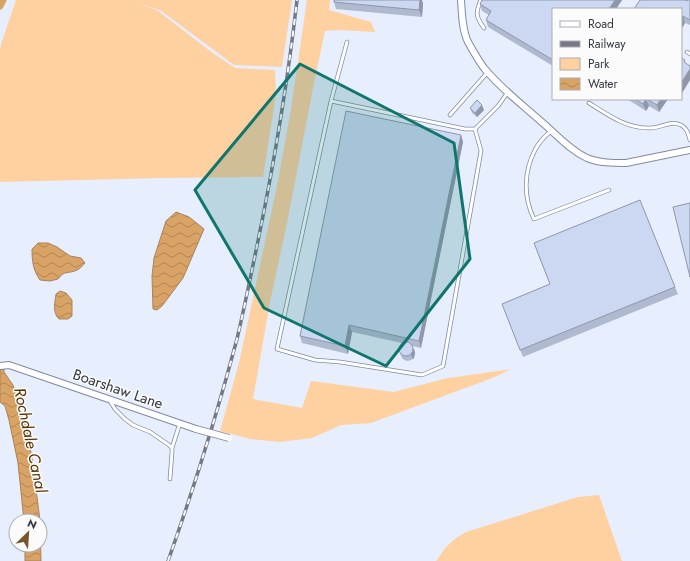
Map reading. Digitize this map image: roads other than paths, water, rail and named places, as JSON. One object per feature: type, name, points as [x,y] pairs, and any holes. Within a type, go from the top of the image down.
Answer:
[{"type":"street","points":[[461,0],[463,23],[467,40],[484,68],[495,81],[561,140],[578,153],[594,161],[626,163],[690,150]]},
{"type":"street","name":"Boarshaw Lane","points":[[3,366],[9,365],[110,400],[229,438]]},
{"type":"lane","points":[[481,0],[477,8],[476,16],[484,28]]},
{"type":"lane","points":[[347,42],[331,101],[277,349],[315,360],[340,362],[422,375],[443,366],[481,151],[475,129]]},
{"type":"lane","points":[[450,115],[488,72]]},
{"type":"lane","points":[[331,101],[465,129],[475,129],[498,106],[508,92]]},
{"type":"lane","points":[[589,104],[609,116],[633,127],[654,128],[672,123],[681,125],[688,131],[690,140]]},
{"type":"lane","points":[[551,130],[535,150],[531,159],[528,173],[526,184],[527,202],[534,219],[610,190]]},
{"type":"lane","points":[[110,400],[115,409],[125,419],[133,425],[150,432],[170,445],[172,448]]},
{"type":"lane","points":[[170,479],[172,448],[180,423]]},
{"type":"water","points":[[176,212],[189,217],[204,229],[183,278],[162,306],[157,310],[153,309],[152,276],[154,258],[166,221]]},
{"type":"water","points":[[38,243],[48,243],[70,256],[81,258],[85,263],[74,271],[62,274],[58,279],[50,281],[40,280],[34,269],[32,258],[32,249]]},
{"type":"water","points":[[60,291],[66,293],[72,300],[72,316],[68,319],[59,319],[55,313],[54,307],[56,294]]},
{"type":"water","points":[[4,368],[4,372],[13,385],[28,435],[39,513],[23,513],[18,463],[5,406],[0,402],[0,369]]},
{"type":"water","points":[[25,553],[41,553],[41,561],[25,561]]},
{"type":"waterway","name":"Rochdale Canal","points":[[0,6],[3,0]]},
{"type":"railway","points":[[168,561],[205,451],[240,326],[276,148],[290,59],[297,0]]}]
